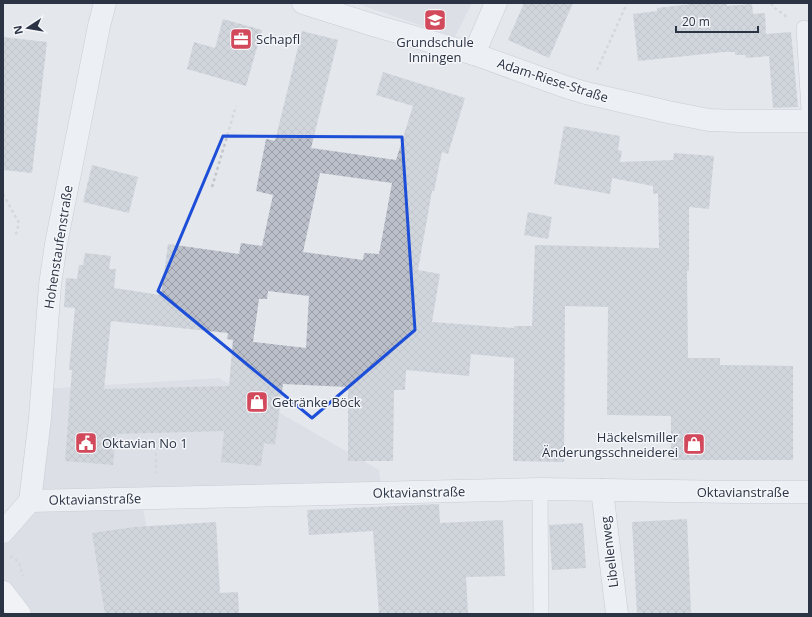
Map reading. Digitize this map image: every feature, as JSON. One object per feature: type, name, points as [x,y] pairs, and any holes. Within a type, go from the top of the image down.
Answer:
[{"type":"main road","points":[[3,592],[20,614]]},
{"type":"street","name":"Hohenstaufenstraße","points":[[30,501],[40,418],[50,285],[56,244],[99,26],[106,3]]},
{"type":"street","name":"Adam-Riese-Straße","points":[[303,3],[474,54],[559,85],[586,93],[709,120],[809,121]]},
{"type":"street","points":[[474,54],[496,3]]},
{"type":"street","name":"Oktavianstraße","points":[[30,501],[540,489],[809,492]]},
{"type":"street","name":"Libellenweg","points":[[602,490],[617,614]]},
{"type":"street","points":[[3,532],[30,501]]},
{"type":"lane","points":[[804,28],[809,110]]},
{"type":"lane","points":[[540,489],[541,614]]},
{"type":"path","points":[[586,93],[627,3]]},
{"type":"path","points":[[212,187],[236,106]]},
{"type":"path","points":[[3,194],[19,223],[15,237]]},
{"type":"path","points":[[156,441],[157,497]]},
{"type":"highlighted area","points":[[223,136],[402,137],[415,330],[312,418],[158,291]]},
{"type":"shaded area","name":"Grundschule Inningen","points":[[355,3],[472,3],[455,37]]},
{"type":"shaded area","points":[[219,378],[379,470],[382,492],[141,498],[163,614],[18,614],[3,592],[3,532],[30,501],[42,389]]},
{"type":"building","points":[[524,3],[573,3],[549,58],[508,40]]},
{"type":"building","points":[[699,3],[727,3],[727,6],[752,4],[753,14],[765,13],[766,34],[791,32],[798,107],[773,108],[769,56],[746,58],[745,55],[735,55],[735,52],[724,52],[638,61],[633,14],[657,11],[657,8]]},
{"type":"building","points":[[223,19],[262,30],[246,86],[187,69],[194,42],[215,48]]},
{"type":"building","points":[[302,31],[338,40],[311,148],[396,160],[413,106],[376,95],[383,72],[465,98],[448,154],[442,152],[434,191],[432,191],[418,270],[440,274],[432,322],[514,328],[514,326],[532,326],[535,245],[659,248],[658,193],[653,194],[653,186],[612,178],[610,194],[554,184],[564,126],[620,136],[618,150],[622,151],[620,162],[673,160],[674,153],[714,156],[709,209],[689,207],[689,271],[687,271],[688,358],[720,358],[720,365],[793,366],[793,460],[671,460],[671,416],[607,415],[608,307],[565,306],[564,462],[513,461],[514,358],[471,354],[469,376],[406,370],[405,390],[394,390],[393,461],[348,461],[348,387],[283,384],[275,445],[264,443],[261,466],[221,462],[224,431],[116,434],[113,465],[65,461],[72,370],[69,370],[75,308],[64,307],[66,278],[77,279],[79,265],[83,265],[85,253],[111,256],[109,269],[116,269],[114,288],[161,295],[168,244],[239,254],[241,243],[262,246],[273,195],[256,191],[266,139],[275,141]],"holes":[[[320,173],[392,183],[379,254],[364,253],[363,260],[303,252]],[[268,291],[309,296],[306,348],[253,342],[259,299],[267,299]],[[111,321],[228,333],[227,339],[233,340],[229,386],[104,389]]]},
{"type":"building","points":[[3,37],[47,42],[32,173],[3,170]]},
{"type":"building","points":[[92,165],[138,177],[129,213],[83,202]]},
{"type":"building","points":[[528,212],[552,217],[548,239],[524,235]]},
{"type":"building","points":[[439,504],[440,523],[503,520],[505,576],[466,577],[468,613],[379,614],[373,531],[309,535],[307,510]]},
{"type":"building","points":[[687,519],[691,614],[637,614],[632,522]]},
{"type":"building","points":[[216,522],[220,593],[238,592],[239,614],[105,614],[92,533],[134,527]]},
{"type":"building","points":[[583,523],[586,568],[552,570],[549,525]]},
{"type":"place","name":"Grundschule Inningen","points":[[435,20]]},
{"type":"place","name":"Schapfl","points":[[241,39]]},
{"type":"place","name":"Getränke Böck","points":[[257,402]]},
{"type":"place","name":"Oktavian No 1","points":[[86,443]]},
{"type":"place","name":"Häckelsmiller Änderungsschneiderei","points":[[694,444]]}]
